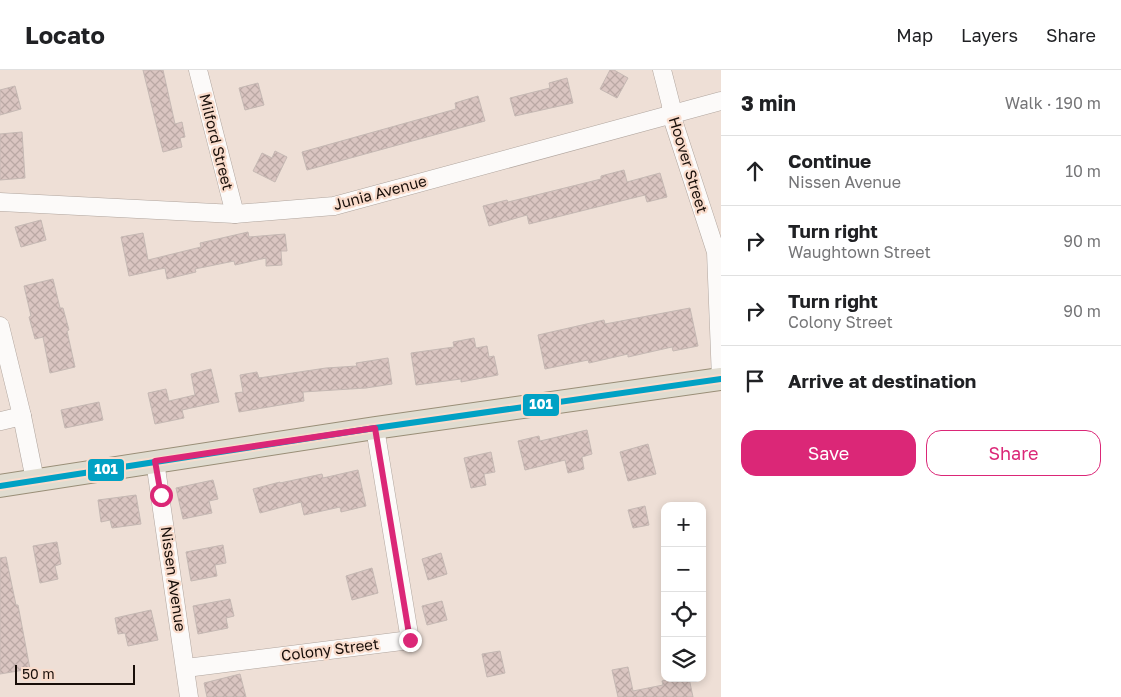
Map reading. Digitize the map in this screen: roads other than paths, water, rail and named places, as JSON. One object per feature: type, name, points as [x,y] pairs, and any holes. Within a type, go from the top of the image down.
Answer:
[{"type":"main road","points":[[0,486],[375,428],[721,379]]},
{"type":"street","name":"Milford Street","points":[[198,70],[235,214]]},
{"type":"street","name":"Hoover Street","points":[[662,70],[671,105],[671,114],[716,252],[721,379]]},
{"type":"street","name":"Junia Avenue","points":[[0,202],[235,214],[334,206],[721,101]]},
{"type":"street","points":[[0,326],[4,362],[22,416],[36,480]]},
{"type":"street","points":[[0,424],[22,416]]},
{"type":"street","name":"Colony Street","points":[[186,668],[410,640],[375,428]]},
{"type":"street","name":"Nissen Avenue","points":[[155,461],[189,697]]}]
